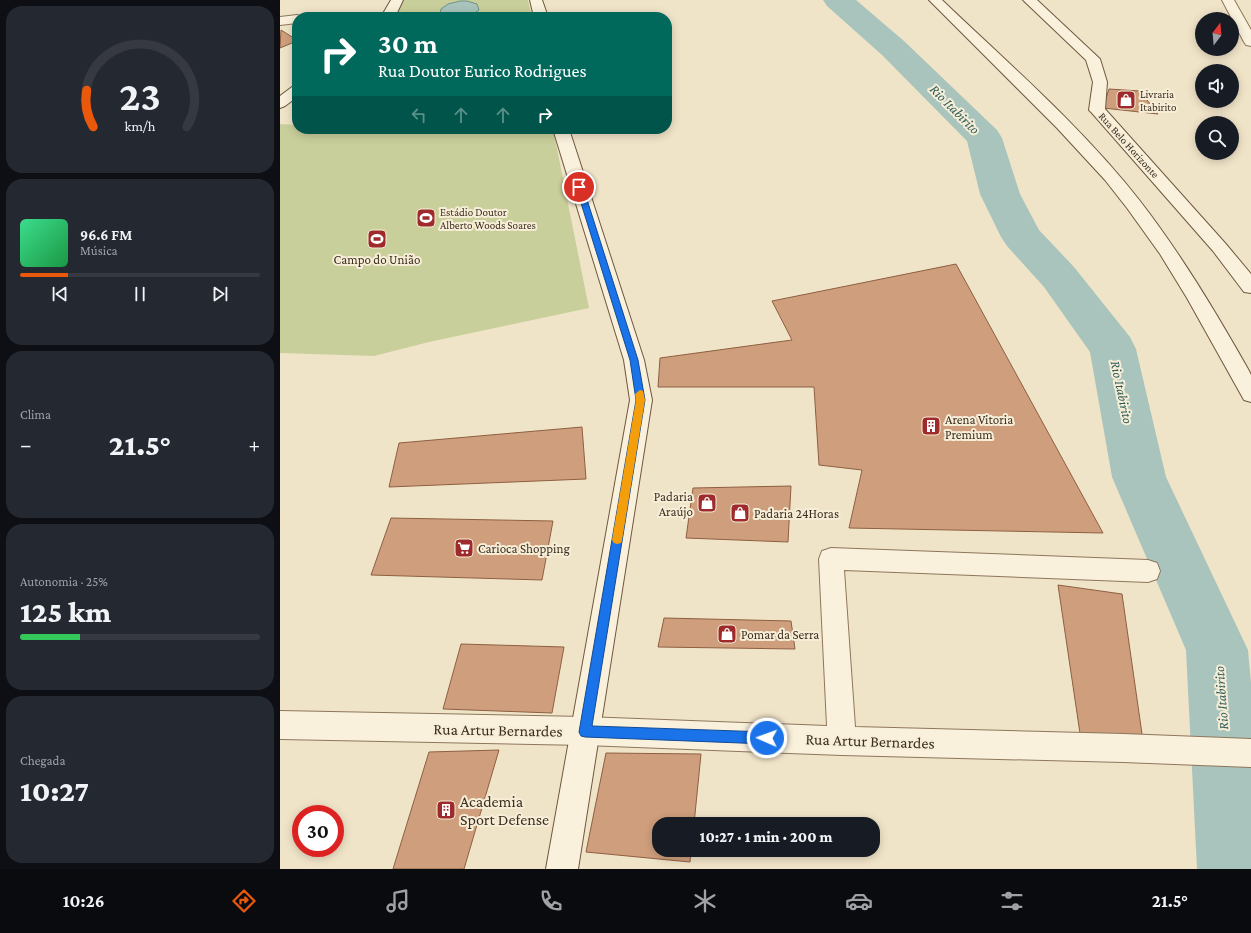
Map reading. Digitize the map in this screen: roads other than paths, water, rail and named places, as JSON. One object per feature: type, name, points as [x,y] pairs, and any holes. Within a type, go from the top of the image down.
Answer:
[{"type":"street","points":[[391,12],[396,0]]},
{"type":"street","points":[[536,0],[540,12]]},
{"type":"street","points":[[935,0],[1064,126],[1133,205],[1183,275],[1220,335],[1251,394]]},
{"type":"street","name":"Rua Belo Horizonte","points":[[1029,0],[1093,59],[1100,82],[1097,110],[1214,241],[1251,287]]},
{"type":"street","points":[[1228,0],[1251,42]]},
{"type":"street","points":[[280,22],[292,20]]},
{"type":"street","points":[[280,103],[292,94]]},
{"type":"street","points":[[562,869],[641,400],[634,360],[563,134]]},
{"type":"street","points":[[842,741],[830,559],[1148,571]]},
{"type":"street","name":"Rua Artur Bernardes","points":[[280,725],[585,732],[1251,753]]},
{"type":"water","points":[[467,1],[477,4],[479,10],[476,12],[440,12],[441,9],[448,4]]},
{"type":"waterway","name":"Rio Itabirito","points":[[838,0],[893,48],[984,138],[1000,194],[1022,237],[1059,277],[1113,349],[1139,477],[1217,650],[1233,869]]},
{"type":"place","name":"Livraria Itabirito","points":[[1126,100]]},
{"type":"place","name":"Estádio Doutor Alberto Woods Soares","points":[[426,218]]},
{"type":"place","name":"Campo do União","points":[[377,239]]},
{"type":"place","name":"Arena Vitoria Premium","points":[[931,426]]},
{"type":"place","name":"Padaria Araújo","points":[[707,503]]},
{"type":"place","name":"Padaria 24Horas","points":[[740,513]]},
{"type":"place","name":"Carioca Shopping","points":[[464,548]]},
{"type":"place","name":"Pomar da Serra","points":[[727,634]]},
{"type":"place","name":"Academia Sport Defense","points":[[446,810]]}]
